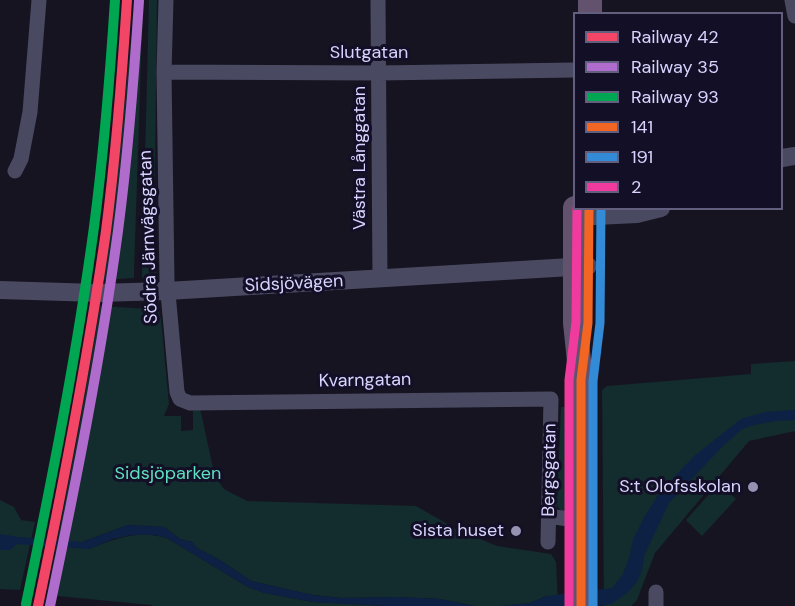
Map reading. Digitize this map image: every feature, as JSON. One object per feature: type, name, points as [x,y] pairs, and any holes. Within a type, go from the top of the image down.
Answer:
[{"type":"highway","name":"Bergsgatan","points":[[581,606],[581,380],[588,323],[581,266],[582,213]]},
{"type":"street","points":[[15,171],[21,159],[30,112],[39,0]]},
{"type":"street","name":"Södra Järnvägsgatan","points":[[166,0],[164,72],[167,291],[177,392],[180,399]]},
{"type":"street","name":"Västra Långgatan","points":[[378,0],[380,279]]},
{"type":"street","points":[[792,0],[795,16]]},
{"type":"street","name":"Slutgatan","points":[[164,72],[379,73],[573,70]]},
{"type":"street","points":[[582,213],[637,214],[653,210]]},
{"type":"street","name":"Sidsjövägen","points":[[0,290],[97,293],[167,291],[581,266]]},
{"type":"street","name":"Kvarngatan","points":[[180,399],[190,403],[551,399]]},
{"type":"street","name":"Bergsgatan","points":[[548,542],[551,399]]},
{"type":"street","points":[[549,516],[581,521]]},
{"type":"green space","points":[[135,0],[143,0],[134,278],[103,280],[119,158]]},
{"type":"green space","points":[[149,0],[157,0],[154,259],[157,266],[156,278],[142,278]]},
{"type":"green space","name":"Sidsjöparken","points":[[100,306],[151,309],[159,312],[169,404],[164,416],[181,416],[181,431],[193,430],[193,408],[200,408],[215,477],[224,489],[247,501],[416,506],[456,529],[497,546],[551,554],[556,562],[558,606],[547,596],[530,603],[474,606],[440,599],[342,598],[312,595],[251,581],[197,548],[192,542],[180,539],[164,527],[128,525],[82,542],[89,549],[127,536],[146,535],[167,538],[248,587],[265,593],[313,602],[387,606],[153,606],[47,595]]},
{"type":"green space","points":[[795,361],[795,431],[749,441],[655,553],[637,600],[631,606],[604,606],[602,390],[607,386],[751,374],[751,364]]},
{"type":"green space","points":[[561,407],[567,407],[571,439],[570,511],[566,512],[560,510],[557,504]]},
{"type":"green space","points":[[719,483],[736,499],[702,536],[686,520]]},
{"type":"green space","points":[[0,500],[14,507],[21,520],[35,522],[20,590],[0,589]]},
{"type":"water","points":[[795,410],[795,420],[775,421],[742,429],[669,503],[644,556],[637,582],[612,604],[498,606],[530,603],[547,596],[612,588],[623,574],[633,540],[644,517],[660,492],[694,456],[741,419],[765,412]]},
{"type":"water","points":[[128,525],[164,527],[180,539],[192,542],[197,548],[251,581],[312,595],[342,598],[440,599],[474,606],[387,606],[313,602],[265,593],[248,587],[167,538],[155,535],[132,535],[113,539],[89,549],[17,544],[10,550],[0,550],[0,534],[82,542]]},
{"type":"rail line","name":"93","points":[[26,604],[63,416],[87,274],[104,142],[115,0]]},
{"type":"rail line","name":"42","points":[[38,606],[75,419],[106,231],[127,0]]},
{"type":"rail line","name":"35","points":[[50,606],[87,419],[111,278],[128,145],[139,1]]},
{"type":"transit line","name":"2","points":[[569,606],[569,380],[576,322],[577,210]]},
{"type":"transit line","name":"141","points":[[581,606],[581,380],[588,323],[589,210]]},
{"type":"transit line","name":"191","points":[[593,606],[593,381],[600,323],[601,210]]},
{"type":"place","name":"S:t Olofsskolan","points":[[753,487]]},
{"type":"place","name":"Sista huset","points":[[516,531]]}]
